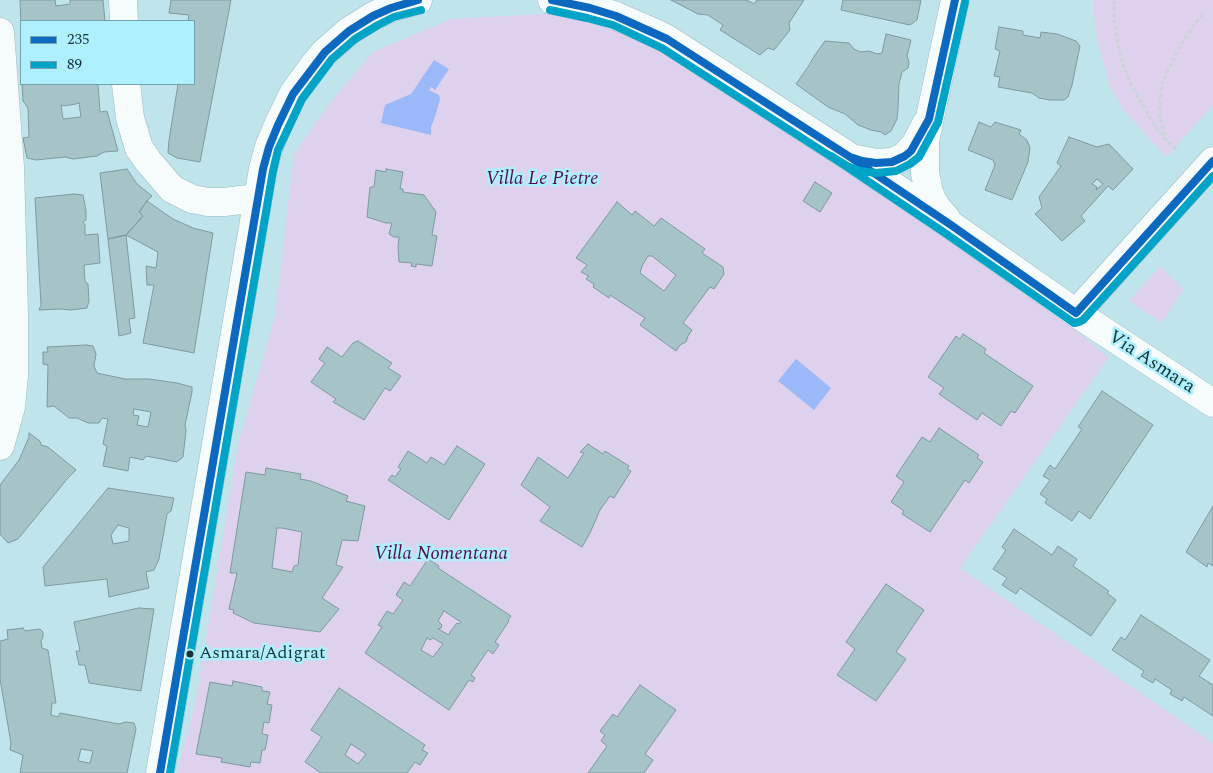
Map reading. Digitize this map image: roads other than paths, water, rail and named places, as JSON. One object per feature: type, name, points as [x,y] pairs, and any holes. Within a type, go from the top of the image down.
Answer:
[{"type":"street","points":[[123,0],[124,20]]},
{"type":"street","points":[[160,773],[266,159],[278,125],[294,94],[314,64],[339,39],[373,16],[391,8],[418,0]]},
{"type":"street","name":"Via Asmara","points":[[552,0],[616,16],[655,33],[850,157],[1076,313],[1213,403]]},
{"type":"street","points":[[951,225],[932,200],[927,183],[925,141],[955,0]]},
{"type":"street","points":[[0,32],[10,168],[14,375],[12,407],[0,446]]},
{"type":"street","points":[[126,85],[130,118],[139,148],[172,189],[192,199],[208,202],[258,198]]},
{"type":"street","points":[[850,157],[876,163],[892,162],[899,159],[905,156],[915,145],[929,119]]},
{"type":"street","points":[[1076,313],[1213,161]]},
{"type":"water","points":[[434,60],[449,69],[435,90],[431,87],[429,90],[439,95],[440,99],[431,127],[431,135],[381,123],[385,105],[411,94]]},
{"type":"water","points":[[796,359],[831,388],[814,410],[778,381]]},
{"type":"place","name":"Asmara/Adigrat","points":[[190,654]]},
{"type":"park label","name":"Villa Le Pietre","points":[[542,180]]},
{"type":"park label","name":"Villa Nomentana","points":[[441,555]]}]
